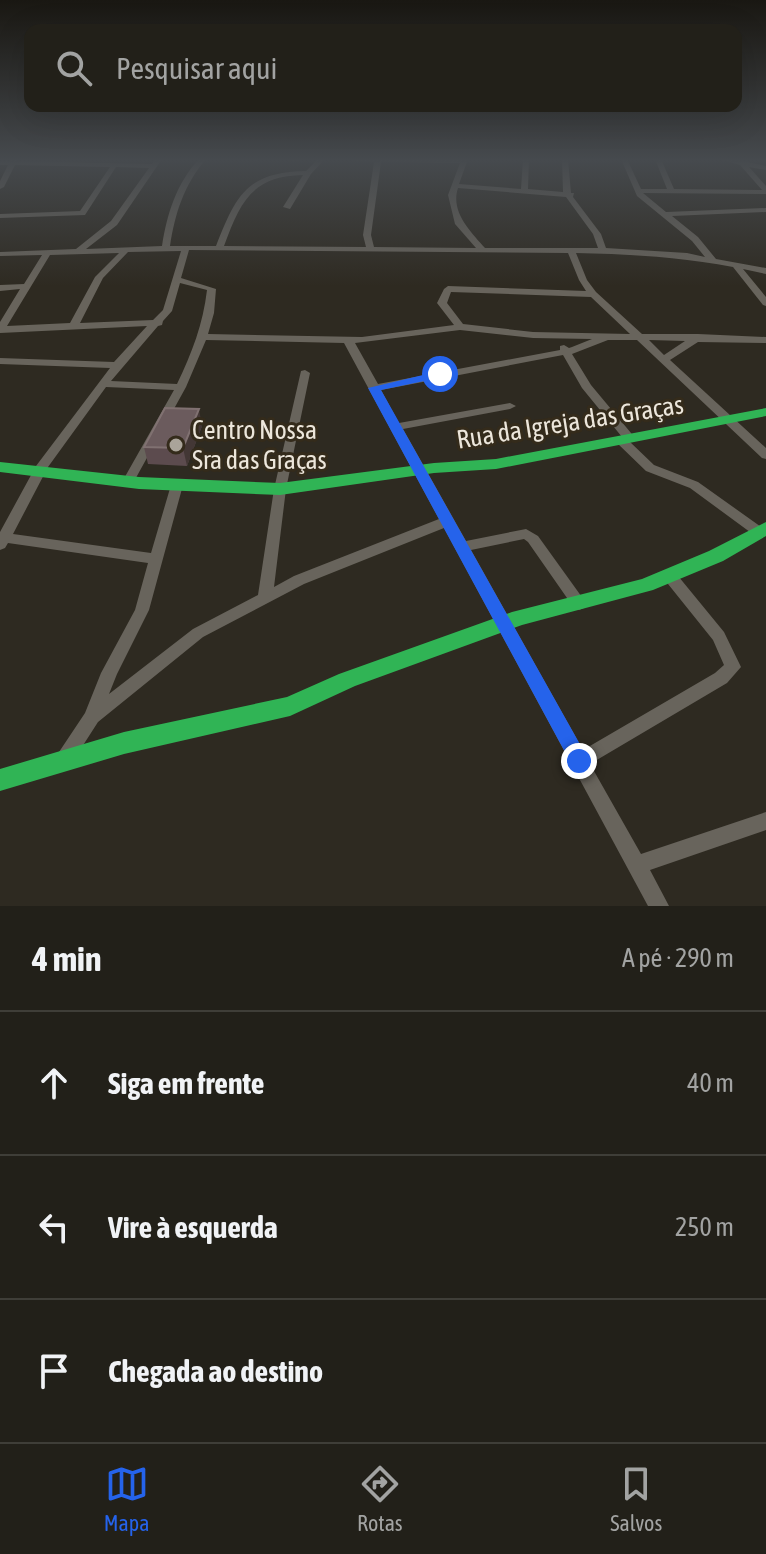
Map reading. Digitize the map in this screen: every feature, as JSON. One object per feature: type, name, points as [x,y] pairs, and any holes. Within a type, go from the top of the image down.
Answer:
[{"type":"street","points":[[0,216],[83,212],[90,201]]},
{"type":"street","points":[[77,252],[114,223],[129,201]]},
{"type":"street","points":[[166,248],[177,201]]},
{"type":"street","points":[[219,248],[238,201]]},
{"type":"street","points":[[287,207],[291,201]]},
{"type":"street","points":[[371,249],[367,235],[372,201]]},
{"type":"street","points":[[454,201],[459,224],[483,250]]},
{"type":"street","points":[[575,201],[597,234],[603,251]]},
{"type":"street","points":[[651,201],[719,264]]},
{"type":"street","points":[[666,214],[766,210]]},
{"type":"street","points":[[0,254],[166,248],[603,251],[674,254],[766,271]]},
{"type":"street","points":[[157,559],[1,540],[39,472],[117,365],[167,311],[186,248]]},
{"type":"street","points":[[73,327],[99,277],[127,249]]},
{"type":"street","points":[[571,251],[583,280],[593,294],[766,455]]},
{"type":"street","points":[[0,329],[47,253]]},
{"type":"street","points":[[737,267],[766,303]]},
{"type":"street","points":[[128,482],[156,425],[181,387],[202,337],[213,291],[207,286],[176,279]]},
{"type":"street","points":[[0,288],[27,286]]},
{"type":"street","points":[[460,327],[442,303],[448,289],[593,294]]},
{"type":"street","points":[[0,329],[159,323]]},
{"type":"street","points":[[202,337],[348,340],[410,336],[460,327],[487,332],[556,335],[766,340]]},
{"type":"street","points":[[0,780],[124,743],[290,706],[347,680],[505,623],[579,604],[669,575],[716,556],[762,530],[694,485],[650,468],[586,386],[556,335]]},
{"type":"street","points":[[374,388],[566,351],[610,335]]},
{"type":"street","points":[[665,359],[698,337]]},
{"type":"street","points":[[348,340],[445,522],[505,623],[659,906]]},
{"type":"street","points":[[0,361],[117,365]]},
{"type":"street","points":[[265,597],[280,489],[305,373]]},
{"type":"street","points":[[104,384],[181,387]]},
{"type":"street","points":[[395,427],[510,406]]},
{"type":"street","name":"Rua da Igreja das Graças","points":[[0,467],[128,482],[280,489],[418,470],[496,464],[766,412]]},
{"type":"street","points":[[64,761],[92,717],[109,673],[142,610],[177,485]]},
{"type":"street","points":[[92,717],[198,633],[265,597],[445,522]]},
{"type":"street","points":[[460,547],[526,534],[533,539],[579,604]]},
{"type":"street","points":[[579,761],[721,678],[733,667],[719,636],[669,575]]},
{"type":"street","points":[[637,865],[766,821]]},
{"type":"building","points":[[165,408],[199,409],[183,448],[144,447]]},
{"type":"traffic: fast","points":[[0,467],[139,483],[280,489],[434,468],[496,464],[766,412]]},
{"type":"traffic: fast","points":[[0,780],[124,743],[290,706],[347,680],[519,618],[646,585],[716,556],[766,528]]},
{"type":"place","name":"Centro Nossa Sra das Graças","points":[[176,445]]},
{"type":"route","points":[[440,374],[374,388],[579,761]]}]
